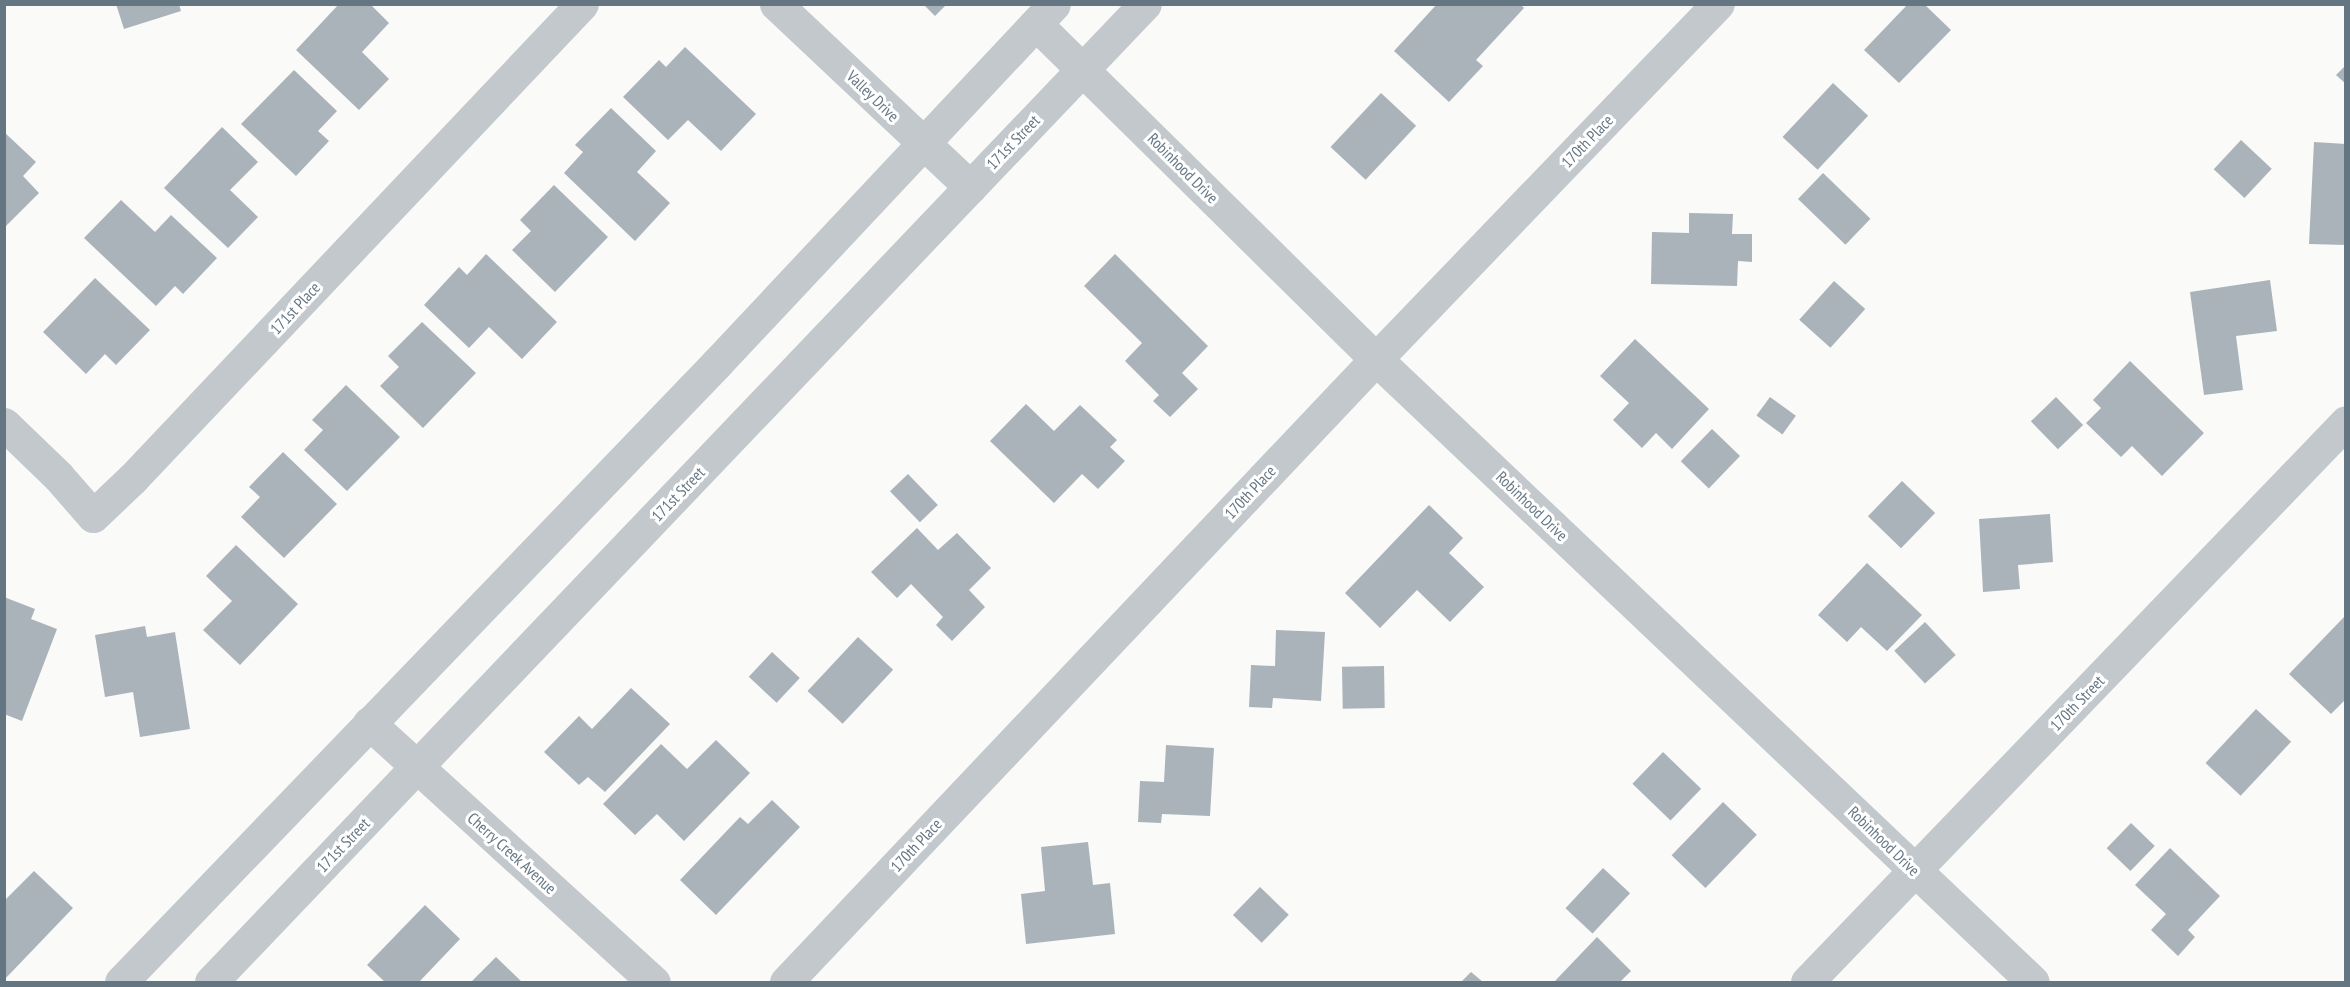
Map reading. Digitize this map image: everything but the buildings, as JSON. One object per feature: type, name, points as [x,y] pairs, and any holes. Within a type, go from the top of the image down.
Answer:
[{"type":"street","name":"171st Place","points":[[4,424],[58,476],[93,516],[132,479],[582,4]]},
{"type":"street","name":"Valley Drive","points":[[776,4],[970,187]]},
{"type":"street","name":"171st Street","points":[[211,982],[1145,4]]},
{"type":"street","name":"170th Place","points":[[786,982],[1376,359],[1718,4]]},
{"type":"street","points":[[122,982],[717,363],[1045,14]]},
{"type":"street","name":"Robinhood Drive","points":[[1045,14],[1083,69],[1376,359],[2033,982]]},
{"type":"street","name":"170th Street","points":[[1807,982],[2346,422]]},
{"type":"street","name":"Cherry Creek Avenue","points":[[369,723],[654,982]]}]
